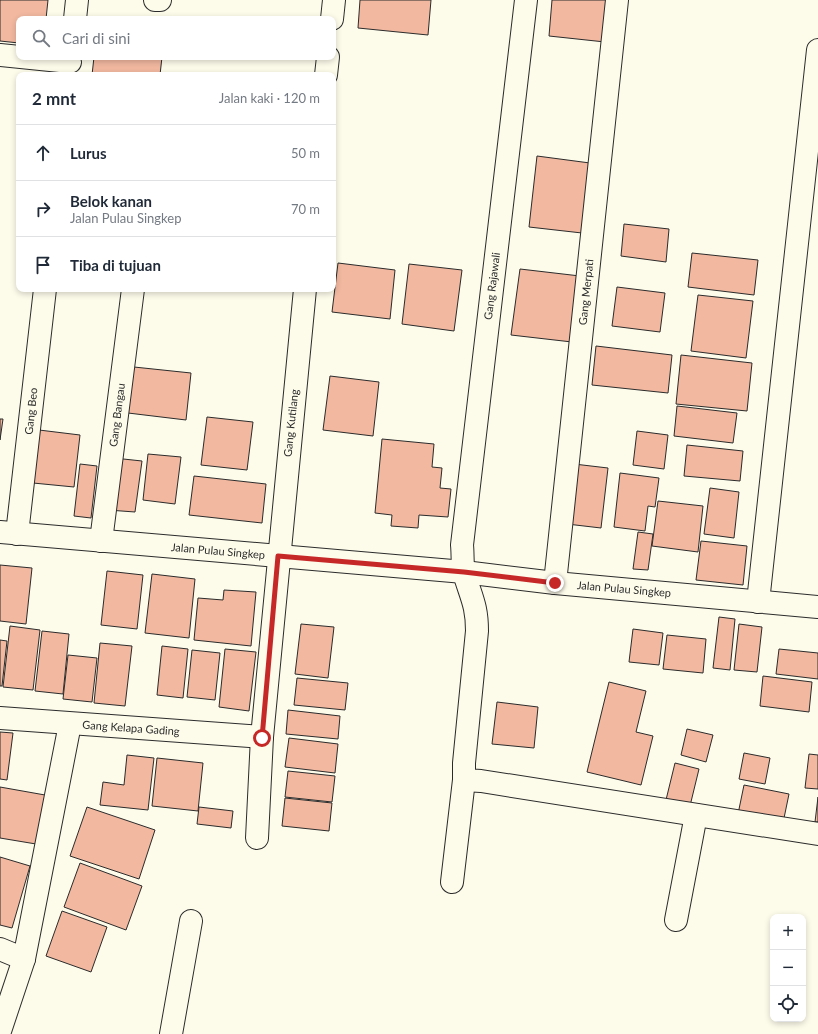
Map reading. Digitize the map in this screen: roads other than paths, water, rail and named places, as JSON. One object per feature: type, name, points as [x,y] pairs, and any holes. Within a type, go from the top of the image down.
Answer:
[{"type":"street","points":[[75,16],[77,0]]},
{"type":"street","points":[[155,0],[160,0]]},
{"type":"street","points":[[332,16],[334,0]]},
{"type":"street","name":"Gang Rajawali","points":[[452,882],[464,780],[464,763],[477,614],[473,596],[464,572],[462,545],[526,0]]},
{"type":"street","name":"Gang Merpati","points":[[555,583],[617,0]]},
{"type":"street","points":[[758,602],[818,50]]},
{"type":"street","points":[[0,55],[16,57]]},
{"type":"street","points":[[35,60],[70,65]]},
{"type":"street","points":[[326,72],[328,60]]},
{"type":"street","name":"Gang Beo","points":[[9,533],[45,292]]},
{"type":"street","name":"Gang Bangau","points":[[101,541],[132,292]]},
{"type":"street","name":"Gang Kutilang","points":[[257,838],[262,738],[278,556],[305,292]]},
{"type":"street","name":"Jalan Pulau Singkep","points":[[9,533],[464,572],[555,583],[818,607]]},
{"type":"street","name":"Gang Kelapa Gading","points":[[0,718],[262,738]]},
{"type":"street","points":[[0,1031],[24,959],[70,724]]},
{"type":"street","points":[[464,780],[482,780],[818,834]]},
{"type":"street","points":[[676,920],[696,815]]},
{"type":"street","points":[[171,1034],[192,921]]},
{"type":"street","points":[[0,949],[24,959]]}]
